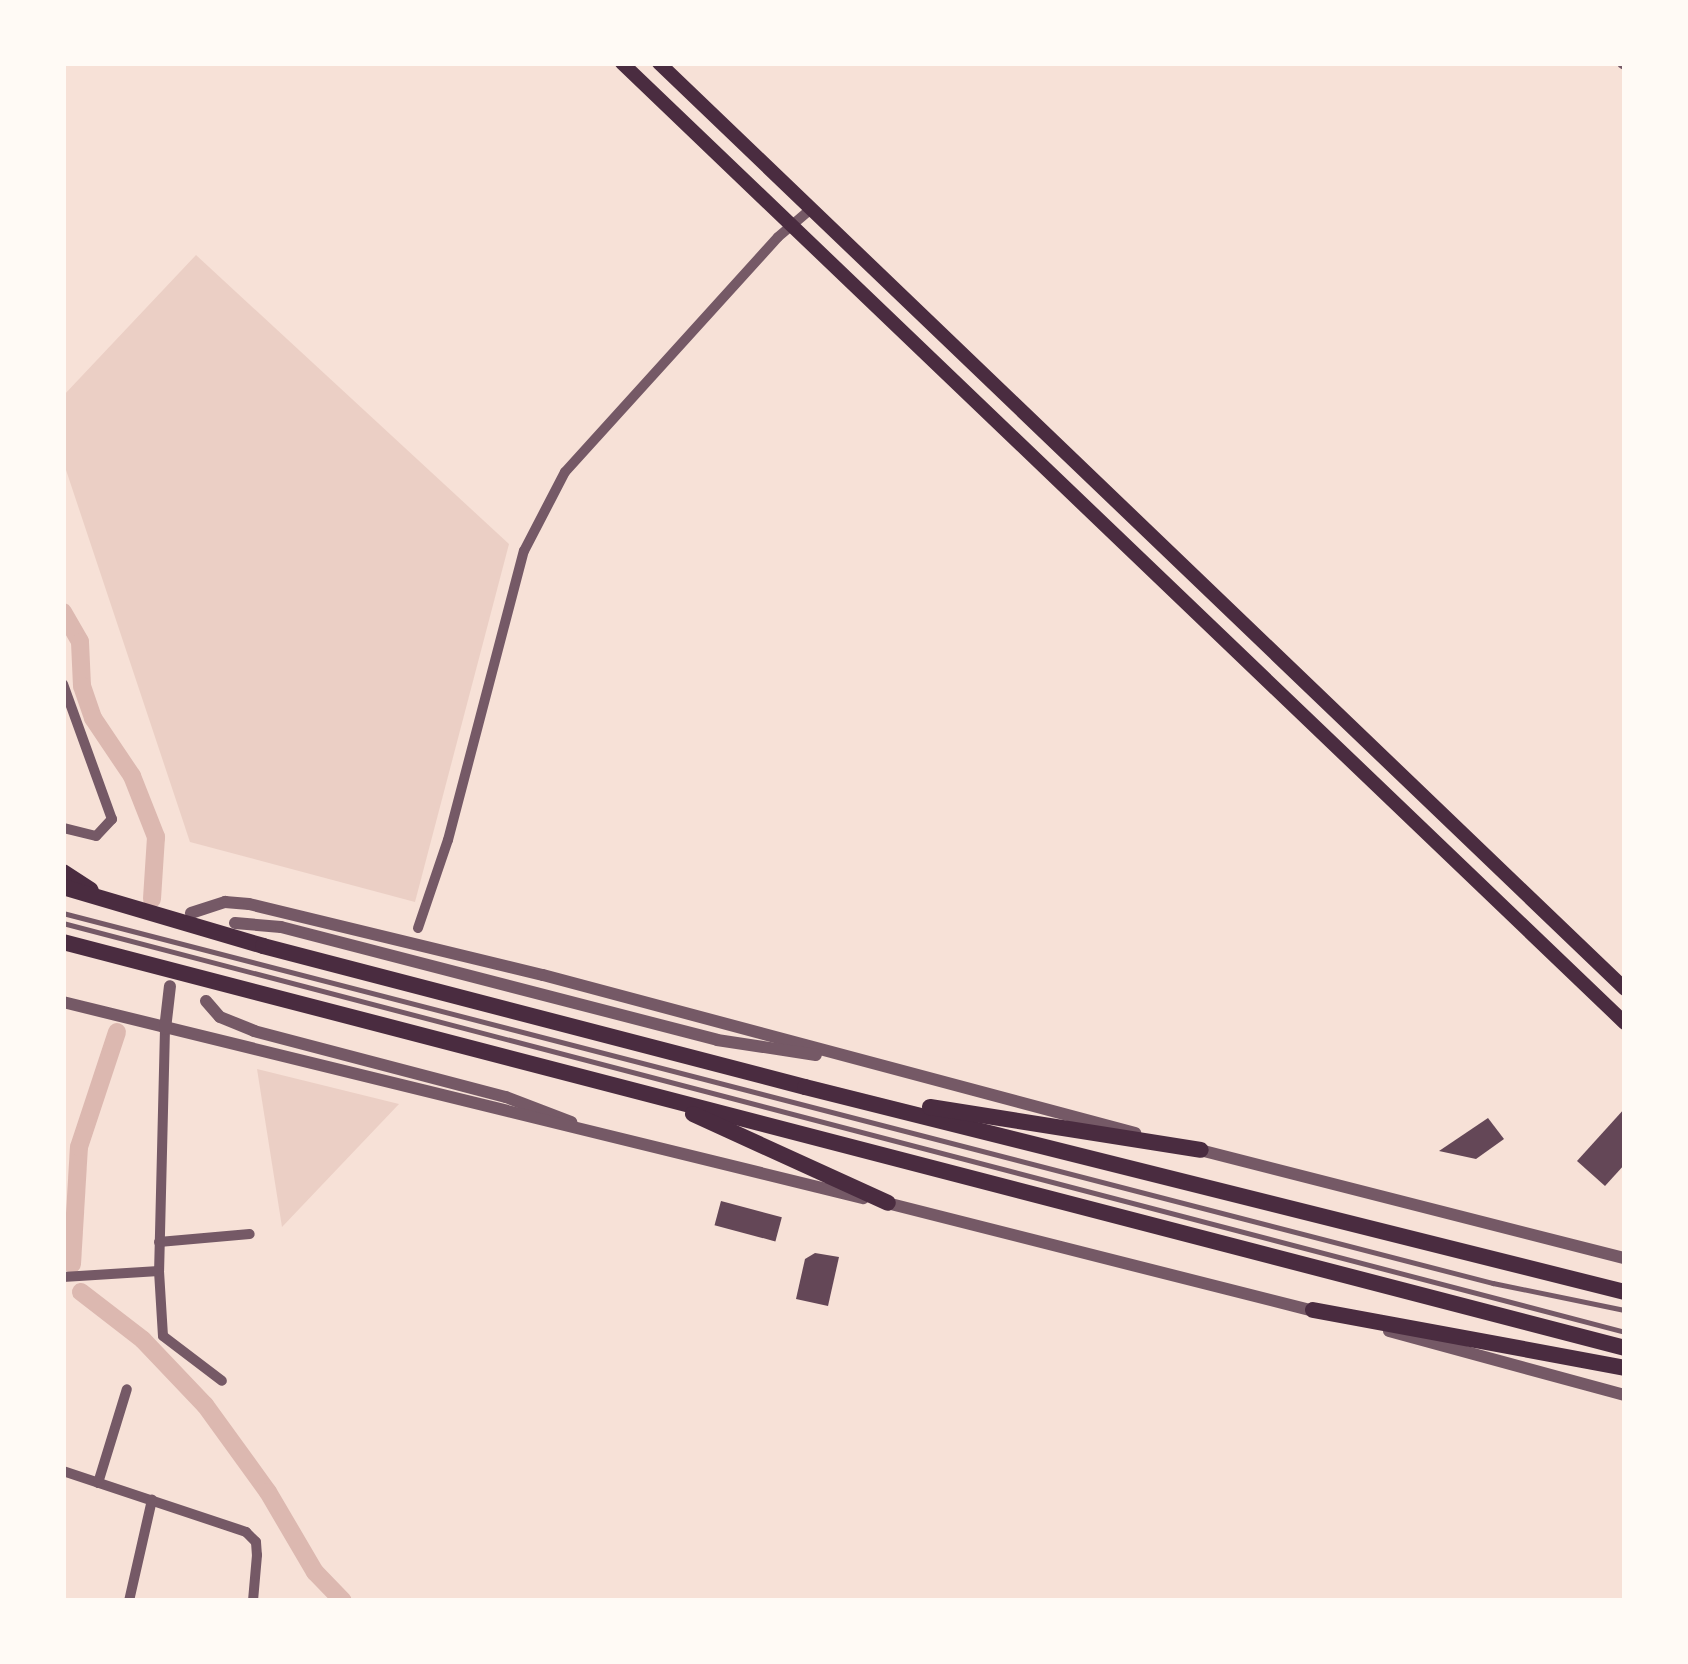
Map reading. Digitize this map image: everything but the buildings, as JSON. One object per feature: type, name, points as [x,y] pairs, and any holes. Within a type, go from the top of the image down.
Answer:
[{"type":"highway","points":[[63,872],[112,903]]},
{"type":"highway","points":[[63,887],[805,1087],[1625,1292]]},
{"type":"highway","points":[[63,942],[1625,1348]]},
{"type":"highway","points":[[805,1087],[1201,1150]]},
{"type":"highway","points":[[654,1096],[888,1203]]},
{"type":"highway","points":[[1313,1310],[1625,1367]]},
{"type":"main road","points":[[622,63],[1625,1023]]},
{"type":"main road","points":[[659,63],[1625,989]]},
{"type":"street","points":[[418,928],[448,840],[524,550],[565,472],[811,209]]},
{"type":"street","points":[[63,684],[112,819],[107,830],[96,836],[63,828]]},
{"type":"street","points":[[191,914],[225,902],[249,904],[1625,1258]]},
{"type":"street","points":[[235,923],[280,927],[717,1040],[876,1064]]},
{"type":"street","points":[[170,986],[159,1242],[163,1336],[222,1382]]},
{"type":"street","points":[[206,1001],[220,1017],[254,1031],[506,1097],[616,1140]]},
{"type":"street","points":[[63,1002],[888,1203],[1625,1395]]},
{"type":"street","points":[[159,1242],[250,1234]]},
{"type":"street","points":[[63,1277],[159,1270]]},
{"type":"street","points":[[98,1483],[127,1389]]},
{"type":"street","points":[[63,1471],[246,1532],[256,1542],[253,1601]]},
{"type":"street","points":[[129,1601],[152,1500]]},
{"type":"lane","points":[[63,913],[1492,1283],[1625,1310]]},
{"type":"lane","points":[[63,923],[1625,1331]]},
{"type":"shaded area","points":[[196,255],[509,544],[415,902],[190,842],[63,461],[63,396]]},
{"type":"shaded area","points":[[257,1069],[399,1104],[282,1227]]},
{"type":"waterway","points":[[63,612],[80,642],[82,686],[93,718],[132,776],[156,837],[152,899]]},
{"type":"waterway","points":[[72,1264],[79,1147],[117,1032]]},
{"type":"waterway","points":[[81,1292],[143,1340],[205,1405],[268,1492],[315,1572],[343,1601]]}]
